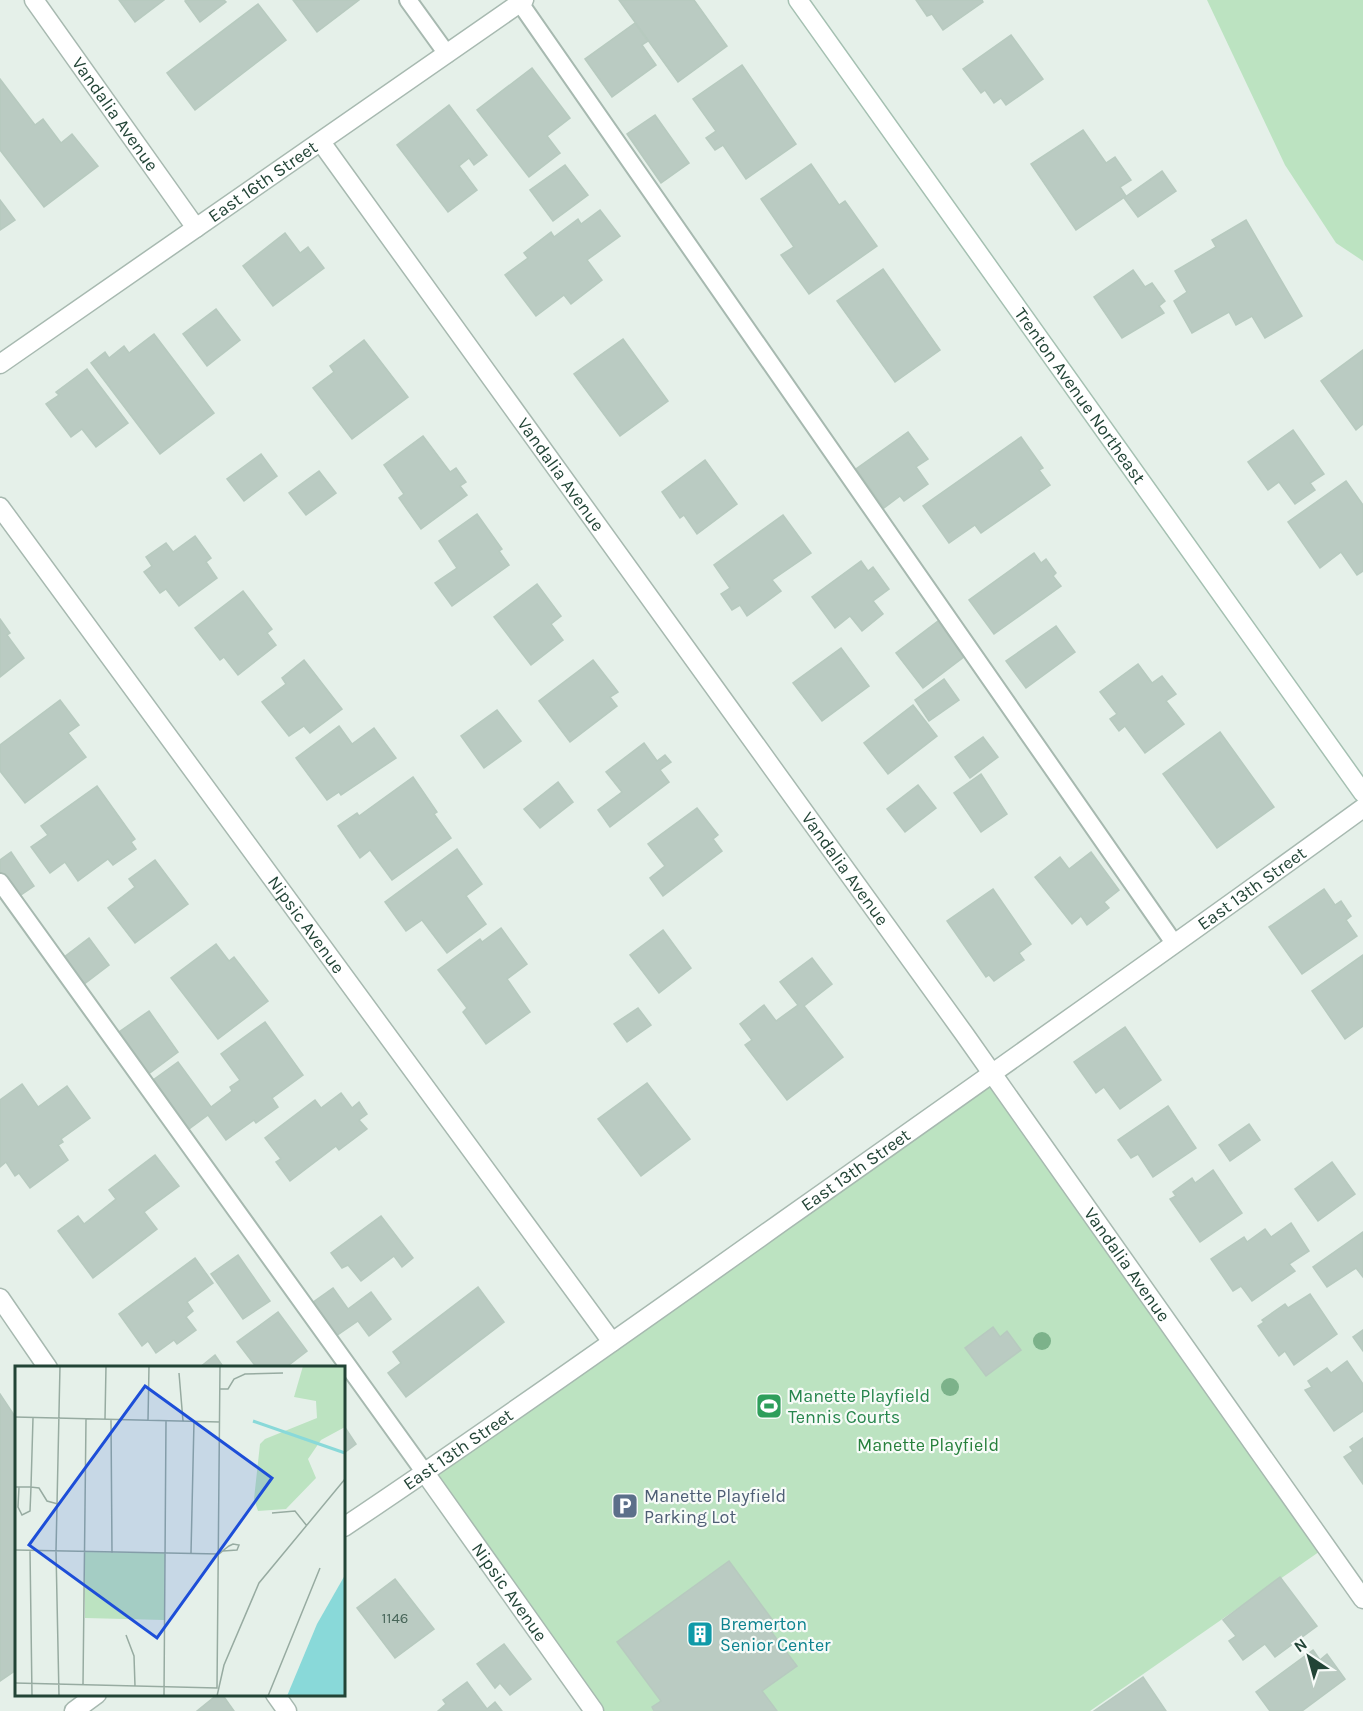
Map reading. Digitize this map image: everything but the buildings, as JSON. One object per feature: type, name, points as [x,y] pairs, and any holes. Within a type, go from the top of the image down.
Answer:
[{"type":"street","name":"Vandalia Avenue","points":[[34,0],[196,228]]},
{"type":"street","name":"Trenton Avenue Northeast","points":[[798,0],[1363,793]]},
{"type":"street","name":"East 16th Street","points":[[0,364],[522,1]]},
{"type":"street","name":"Vandalia Avenue","points":[[321,142],[992,1074],[1363,1599]]},
{"type":"street","name":"Nipsic Avenue","points":[[0,507],[612,1342]]},
{"type":"street","name":"East 13th Street","points":[[345,1526],[425,1473],[992,1074],[1363,808]]},
{"type":"street","points":[[0,1298],[47,1366]]},
{"type":"street","name":"Nipsic Avenue","points":[[425,1473],[594,1711]]},
{"type":"street","points":[[74,1711],[96,1696]]},
{"type":"street","points":[[276,1696],[287,1711]]},
{"type":"lane","points":[[408,0],[447,54]]},
{"type":"lane","points":[[522,1],[1174,943]]},
{"type":"lane","points":[[0,882],[425,1473]]},
{"type":"green space","points":[[1207,0],[1363,0],[1363,261],[1336,243],[1285,165]]},
{"type":"green space","name":"Manette Playfield","points":[[992,1074],[1326,1547],[1090,1711],[594,1711],[425,1473]]},
{"type":"place","name":"Manette Playfield Tennis Courts","points":[[769,1406]]},
{"type":"place","name":"Manette Playfield Parking Lot","points":[[625,1506]]},
{"type":"place","name":"Bremerton Senior Center","points":[[700,1634]]}]
